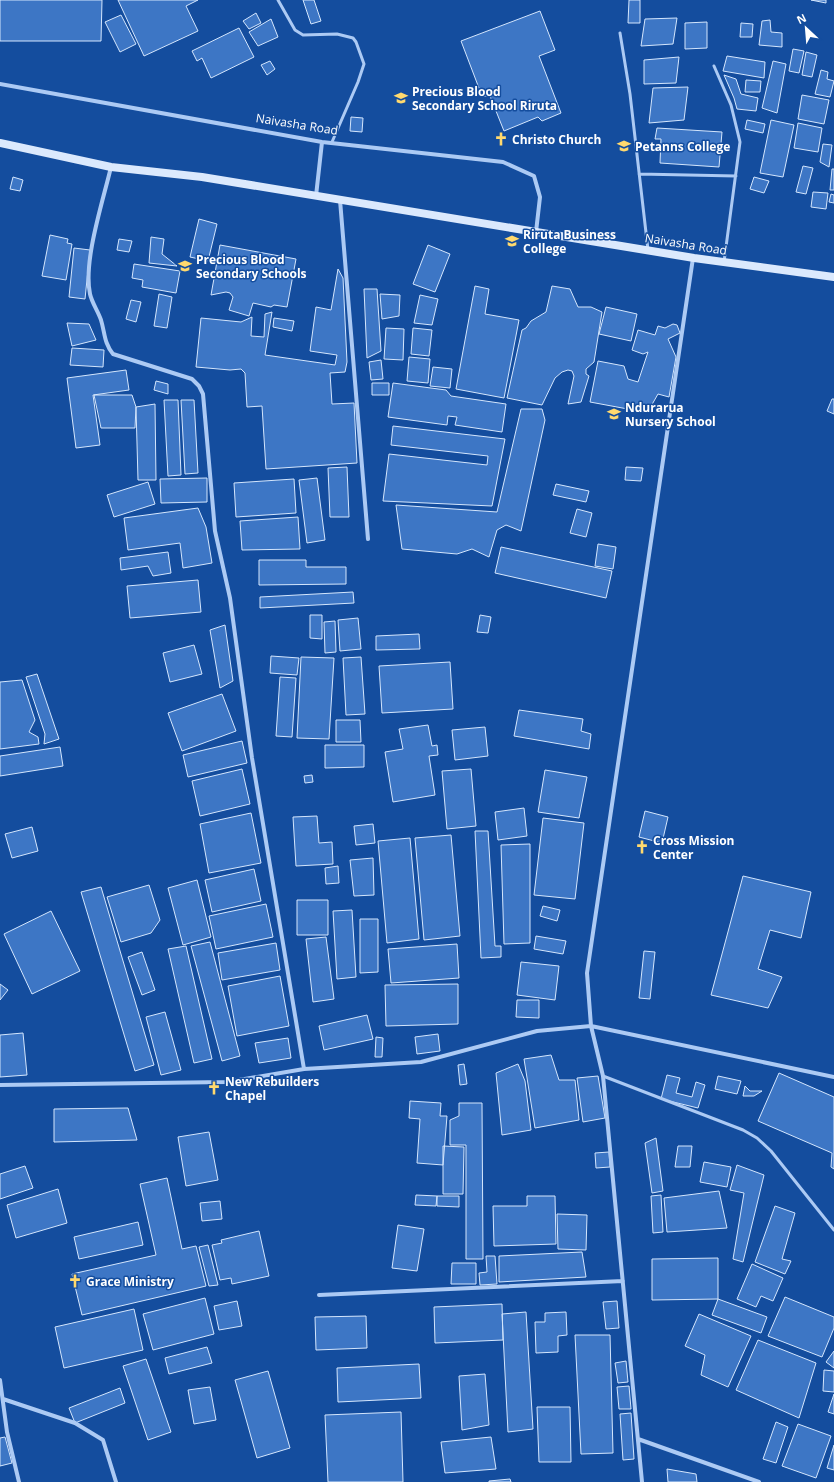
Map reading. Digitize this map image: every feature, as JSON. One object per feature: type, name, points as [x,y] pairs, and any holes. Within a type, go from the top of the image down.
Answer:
[{"type":"main road","name":"Naivasha Road","points":[[0,143],[111,167],[202,177],[694,258],[834,277]]},
{"type":"street","name":"Naivasha Road","points":[[0,84],[322,142],[503,162],[534,176],[540,197],[536,232]]},
{"type":"street","points":[[316,196],[322,142]]},
{"type":"street","points":[[111,167],[92,249],[89,281],[90,295],[101,320],[108,347],[113,354],[192,379],[199,386],[203,394],[215,531],[230,598],[252,758],[304,1069]]},
{"type":"street","points":[[340,200],[368,539]]},
{"type":"street","points":[[642,1482],[603,1076],[591,1026],[587,973],[694,258]]},
{"type":"street","points":[[0,1085],[227,1082],[304,1069],[421,1062],[537,1030],[591,1026],[834,1077]]},
{"type":"street","points":[[319,1295],[623,1281]]},
{"type":"street","points":[[0,1380],[7,1432],[19,1482]]},
{"type":"street","points":[[3,1399],[75,1423],[103,1440],[116,1482]]},
{"type":"street","points":[[638,1439],[759,1482]]},
{"type":"lane","points":[[278,0],[295,30],[303,35],[337,34],[353,38],[356,42],[364,64],[358,82],[332,142]]},
{"type":"lane","points":[[620,33],[630,94],[648,250]]},
{"type":"lane","points":[[714,66],[731,105],[740,142],[724,262]]},
{"type":"lane","points":[[639,174],[736,176]]},
{"type":"lane","points":[[603,1076],[743,1130],[757,1138],[771,1152],[834,1230]]},
{"type":"building","points":[[0,0],[102,0],[101,41],[0,41]]},
{"type":"building","points":[[118,0],[198,0],[186,6],[198,31],[144,56]]},
{"type":"building","points":[[303,0],[314,0],[321,21],[311,24]]},
{"type":"building","points":[[629,0],[640,0],[640,23],[628,23]]},
{"type":"building","points":[[811,0],[826,0],[826,3]]},
{"type":"building","points":[[540,11],[555,50],[539,56],[561,113],[542,121],[538,117],[504,131],[490,96],[482,96],[461,41]]},
{"type":"building","points":[[256,13],[261,23],[249,29],[243,21]]},
{"type":"building","points":[[121,15],[136,44],[120,52],[105,22]]},
{"type":"building","points":[[677,18],[673,44],[641,46],[645,19]]},
{"type":"building","points":[[271,19],[278,37],[258,46],[249,32]]},
{"type":"building","points":[[770,20],[771,32],[782,33],[782,47],[759,45],[762,21]]},
{"type":"building","points":[[707,22],[707,48],[685,49],[685,23]]},
{"type":"building","points":[[741,23],[753,24],[752,37],[740,37]]},
{"type":"building","points":[[239,28],[254,57],[211,78],[202,58],[197,61],[192,51]]},
{"type":"building","points":[[793,49],[804,51],[799,73],[789,71]]},
{"type":"building","points":[[806,52],[817,55],[812,77],[802,75]]},
{"type":"building","points":[[727,56],[765,62],[764,78],[723,71]]},
{"type":"building","points":[[679,57],[676,83],[644,84],[644,60]]},
{"type":"building","points":[[270,61],[275,69],[267,75],[261,65]]},
{"type":"building","points":[[773,61],[786,64],[777,113],[762,108]]},
{"type":"building","points":[[821,70],[828,72],[827,79],[834,81],[830,97],[815,94]]},
{"type":"building","points":[[724,75],[736,79],[741,94],[758,98],[756,111],[737,109]]},
{"type":"building","points":[[746,80],[761,81],[760,92],[745,92]]},
{"type":"building","points":[[688,87],[684,120],[649,123],[653,88]]},
{"type":"building","points":[[802,95],[829,100],[824,124],[798,119]]},
{"type":"building","points":[[351,117],[363,118],[362,132],[350,131]]},
{"type":"building","points":[[747,120],[765,124],[763,133],[745,129]]},
{"type":"building","points":[[771,120],[794,125],[783,177],[760,173]]},
{"type":"building","points":[[798,123],[822,128],[818,152],[794,148]]},
{"type":"building","points":[[657,128],[722,132],[719,167],[660,163],[661,139],[655,139]]},
{"type":"building","points":[[823,144],[832,145],[829,167],[820,162]]},
{"type":"building","points":[[803,166],[813,168],[806,194],[796,192]]},
{"type":"building","points":[[832,169],[834,169],[834,190],[830,190]]},
{"type":"building","points":[[13,177],[23,180],[20,191],[10,189]]},
{"type":"building","points":[[754,177],[769,181],[764,193],[750,189]]},
{"type":"building","points":[[813,192],[828,193],[826,209],[811,207]]},
{"type":"building","points":[[831,194],[834,195],[834,203],[829,202]]},
{"type":"building","points":[[199,219],[217,224],[208,261],[190,257]]},
{"type":"building","points":[[50,235],[68,239],[67,243],[72,244],[66,280],[42,276]]},
{"type":"building","points":[[151,237],[164,239],[162,254],[177,266],[149,263]]},
{"type":"building","points":[[119,239],[132,241],[129,252],[117,250]]},
{"type":"building","points":[[220,245],[296,259],[287,307],[274,305],[271,307],[253,303],[249,316],[229,310],[233,297],[230,293],[226,292],[211,295]]},
{"type":"building","points":[[428,245],[450,254],[435,292],[413,284]]},
{"type":"building","points":[[74,248],[90,250],[85,299],[69,297]]},
{"type":"building","points":[[134,264],[180,271],[176,293],[142,287],[143,280],[132,278]]},
{"type":"building","points":[[338,269],[343,278],[347,362],[345,372],[330,373],[332,404],[354,403],[357,463],[266,469],[262,406],[247,407],[245,373],[241,369],[230,370],[196,367],[201,318],[241,322],[252,317],[251,336],[264,337],[265,314],[272,312],[265,355],[335,365],[337,355],[310,351],[316,307],[331,310]]},
{"type":"building","points":[[475,286],[489,289],[485,314],[519,320],[504,398],[456,389]]},
{"type":"building","points":[[552,286],[570,289],[578,307],[591,307],[602,312],[594,362],[586,369],[586,374],[589,376],[581,402],[568,404],[574,376],[572,371],[568,370],[562,372],[555,378],[542,405],[507,398],[522,330],[526,328],[531,321],[546,312]]},
{"type":"building","points":[[364,289],[377,289],[381,351],[367,358]]},
{"type":"building","points":[[159,294],[172,297],[167,328],[154,326]]},
{"type":"building","points":[[380,294],[400,295],[399,316],[382,319]]},
{"type":"building","points":[[420,295],[438,299],[432,325],[414,323]]},
{"type":"building","points":[[131,300],[141,302],[136,322],[126,319]]},
{"type":"building","points":[[606,307],[637,314],[631,341],[599,334]]},
{"type":"building","points":[[274,318],[294,321],[292,331],[273,327]]},
{"type":"building","points":[[67,323],[89,324],[96,340],[72,346]]},
{"type":"building","points":[[673,324],[677,325],[680,333],[668,339],[676,357],[669,397],[658,394],[650,408],[644,412],[590,402],[598,361],[624,366],[628,379],[638,382],[648,352],[643,354],[632,350],[638,330],[655,335],[658,326],[665,328]]},
{"type":"building","points":[[386,328],[404,329],[403,360],[384,359]]},
{"type":"building","points":[[413,328],[432,330],[429,356],[411,354]]},
{"type":"building","points":[[72,348],[104,350],[103,367],[70,365]]},
{"type":"building","points":[[409,357],[430,359],[428,383],[407,381]]},
{"type":"building","points":[[381,360],[383,379],[371,380],[369,362]]},
{"type":"building","points":[[433,367],[452,369],[450,388],[430,386]]},
{"type":"building","points":[[126,370],[129,390],[93,395],[100,445],[76,448],[67,378]]},
{"type":"building","points":[[156,381],[168,384],[168,394],[154,390]]},
{"type":"building","points":[[372,383],[389,383],[389,395],[372,395]]},
{"type":"building","points":[[393,383],[446,390],[451,396],[506,404],[502,432],[455,425],[457,417],[448,416],[447,425],[388,417]]},
{"type":"building","points":[[94,395],[132,395],[136,407],[135,428],[101,428]]},
{"type":"building","points":[[832,399],[834,399],[834,414],[827,411]]},
{"type":"building","points":[[164,400],[178,400],[181,475],[168,476]]},
{"type":"building","points":[[181,400],[194,400],[198,473],[185,474]]},
{"type":"building","points":[[155,404],[156,480],[138,480],[136,407]]},
{"type":"building","points":[[521,409],[542,409],[545,420],[521,531],[506,525],[497,530],[489,557],[472,549],[457,554],[402,549],[396,505],[497,512]]},
{"type":"building","points":[[393,426],[505,439],[492,506],[383,501],[389,454],[487,465],[488,456],[391,445]]},
{"type":"building","points":[[347,467],[349,517],[330,517],[328,468]]},
{"type":"building","points":[[626,467],[643,468],[641,481],[625,480]]},
{"type":"building","points":[[207,478],[207,502],[161,503],[160,479]]},
{"type":"building","points":[[317,478],[325,540],[307,543],[299,480]]},
{"type":"building","points":[[294,479],[296,513],[236,517],[234,483]]},
{"type":"building","points":[[148,482],[155,504],[114,517],[107,495]]},
{"type":"building","points":[[556,484],[589,491],[586,502],[553,495]]},
{"type":"building","points":[[198,508],[206,527],[212,563],[183,568],[180,543],[128,550],[124,518]]},
{"type":"building","points":[[577,509],[592,513],[586,537],[570,533]]},
{"type":"building","points":[[298,517],[300,549],[242,550],[240,521]]},
{"type":"building","points":[[598,544],[616,547],[613,569],[595,566]]},
{"type":"building","points":[[501,547],[612,571],[606,598],[495,573]]},
{"type":"building","points":[[168,552],[171,573],[153,576],[148,566],[121,570],[120,558]]},
{"type":"building","points":[[259,560],[306,560],[306,567],[346,567],[346,584],[259,585]]},
{"type":"building","points":[[198,580],[201,612],[130,618],[127,586]]},
{"type":"building","points":[[353,592],[354,603],[260,608],[260,597]]},
{"type":"building","points":[[310,615],[322,615],[322,639],[310,638]]},
{"type":"building","points":[[480,615],[491,617],[488,633],[477,632]]},
{"type":"building","points":[[358,618],[361,649],[340,651],[338,620]]},
{"type":"building","points":[[335,621],[336,652],[325,653],[324,622]]},
{"type":"building","points":[[225,625],[233,681],[220,688],[210,630]]},
{"type":"building","points":[[419,634],[420,649],[376,650],[376,636]]},
{"type":"building","points":[[194,645],[202,674],[170,682],[163,653]]},
{"type":"building","points":[[271,656],[299,658],[297,675],[270,673]]},
{"type":"building","points":[[301,657],[334,658],[329,739],[297,738]]},
{"type":"building","points":[[361,657],[365,714],[346,715],[343,658]]},
{"type":"building","points":[[450,662],[453,709],[382,713],[379,666]]},
{"type":"building","points":[[37,674],[59,739],[44,744],[45,734],[26,677]]},
{"type":"building","points":[[280,677],[296,678],[292,737],[276,736]]},
{"type":"building","points":[[22,680],[35,720],[29,732],[38,737],[39,744],[0,749],[0,682]]},
{"type":"building","points":[[222,694],[236,731],[182,751],[168,713]]},
{"type":"building","points":[[519,710],[583,719],[581,731],[591,734],[589,749],[514,736]]},
{"type":"building","points":[[336,720],[360,720],[361,742],[336,742]]},
{"type":"building","points":[[428,725],[432,746],[437,745],[438,755],[429,756],[435,795],[393,802],[385,752],[403,749],[399,729]]},
{"type":"building","points":[[485,727],[488,756],[455,760],[452,730]]},
{"type":"building","points":[[242,741],[247,763],[188,777],[183,755]]},
{"type":"building","points":[[325,745],[364,745],[364,767],[325,768]]},
{"type":"building","points":[[60,747],[63,766],[0,776],[0,756]]},
{"type":"building","points":[[242,769],[250,804],[200,816],[192,781]]},
{"type":"building","points":[[471,769],[476,826],[447,829],[442,771]]},
{"type":"building","points":[[545,770],[587,777],[579,818],[538,812]]},
{"type":"building","points":[[312,775],[313,782],[305,783],[304,776]]},
{"type":"building","points":[[524,808],[527,836],[498,840],[495,812]]},
{"type":"building","points":[[645,811],[668,817],[662,843],[639,837]]},
{"type":"building","points":[[251,813],[261,863],[209,873],[200,824]]},
{"type":"building","points":[[317,816],[319,843],[332,842],[333,864],[296,866],[293,817]]},
{"type":"building","points":[[543,818],[584,823],[575,899],[534,895]]},
{"type":"building","points":[[373,824],[375,843],[356,845],[354,826]]},
{"type":"building","points":[[32,827],[38,851],[12,858],[5,834]]},
{"type":"building","points":[[475,831],[488,831],[495,946],[501,946],[501,957],[481,958]]},
{"type":"building","points":[[451,835],[460,936],[424,940],[415,838]]},
{"type":"building","points":[[410,838],[419,939],[387,943],[378,841]]},
{"type":"building","points":[[530,844],[530,943],[504,944],[501,845]]},
{"type":"building","points":[[373,858],[374,895],[354,896],[350,860]]},
{"type":"building","points":[[338,866],[339,883],[326,884],[325,868]]},
{"type":"building","points":[[254,869],[261,901],[212,912],[205,880]]},
{"type":"building","points":[[743,876],[811,892],[801,938],[770,930],[758,969],[782,977],[768,1008],[711,995]]},
{"type":"building","points":[[197,880],[211,937],[183,945],[168,888]]},
{"type":"building","points":[[149,885],[160,920],[151,933],[121,942],[107,897]]},
{"type":"building","points":[[101,887],[154,1065],[135,1071],[81,892]]},
{"type":"building","points":[[297,900],[328,900],[328,935],[297,935]]},
{"type":"building","points":[[266,904],[273,937],[216,949],[209,916]]},
{"type":"building","points":[[543,906],[560,910],[557,921],[540,916]]},
{"type":"building","points":[[352,910],[356,977],[337,979],[333,911]]},
{"type":"building","points":[[51,911],[80,971],[32,994],[4,934]]},
{"type":"building","points":[[360,919],[378,919],[378,972],[360,973]]},
{"type":"building","points":[[536,936],[566,941],[563,954],[534,949]]},
{"type":"building","points":[[326,937],[334,999],[313,1002],[306,939]]},
{"type":"building","points":[[210,942],[240,1056],[222,1061],[191,946]]},
{"type":"building","points":[[276,943],[280,970],[222,980],[218,953]]},
{"type":"building","points":[[457,944],[459,978],[391,983],[388,949]]},
{"type":"building","points":[[186,946],[212,1059],[194,1063],[168,949]]},
{"type":"building","points":[[644,951],[655,952],[650,999],[639,998]]},
{"type":"building","points":[[142,952],[155,990],[142,995],[128,957]]},
{"type":"building","points":[[521,962],[559,966],[555,1000],[517,995]]},
{"type":"building","points":[[280,976],[289,1026],[237,1036],[228,986]]},
{"type":"building","points":[[0,984],[8,990],[0,1000]]},
{"type":"building","points":[[458,984],[458,1024],[386,1026],[385,985]]},
{"type":"building","points":[[517,1000],[539,1000],[539,1018],[516,1017]]},
{"type":"building","points":[[165,1012],[181,1070],[161,1075],[146,1017]]},
{"type":"building","points":[[367,1015],[373,1039],[324,1050],[319,1026]]},
{"type":"building","points":[[23,1033],[27,1075],[0,1077],[0,1035]]},
{"type":"building","points":[[438,1034],[440,1051],[417,1054],[415,1037]]},
{"type":"building","points":[[376,1037],[383,1038],[382,1057],[375,1057]]},
{"type":"building","points":[[288,1038],[291,1058],[259,1063],[255,1043]]},
{"type":"building","points":[[551,1055],[559,1080],[575,1080],[579,1120],[535,1128],[524,1059]]},
{"type":"building","points":[[464,1064],[467,1084],[460,1085],[458,1065]]},
{"type":"building","points":[[518,1064],[525,1081],[531,1130],[502,1135],[496,1073]]},
{"type":"building","points":[[779,1073],[834,1097],[834,1169],[831,1167],[832,1153],[758,1121]]},
{"type":"building","points":[[667,1075],[680,1078],[676,1093],[692,1097],[696,1082],[705,1085],[698,1108],[661,1099]]},
{"type":"building","points":[[598,1076],[605,1118],[583,1122],[577,1078]]},
{"type":"building","points":[[718,1076],[741,1081],[737,1094],[715,1089]]},
{"type":"building","points":[[745,1086],[750,1091],[762,1091],[754,1096],[743,1096]]},
{"type":"building","points":[[410,1101],[441,1103],[440,1116],[447,1116],[443,1165],[417,1163],[420,1119],[409,1118]]},
{"type":"building","points":[[459,1103],[482,1103],[483,1259],[466,1259],[466,1145],[450,1145],[450,1120],[459,1116]]},
{"type":"building","points":[[128,1108],[137,1140],[54,1142],[54,1109]]},
{"type":"building","points":[[209,1132],[218,1180],[186,1186],[178,1137]]},
{"type":"building","points":[[656,1138],[663,1191],[652,1193],[645,1143]]},
{"type":"building","points":[[443,1146],[464,1147],[463,1194],[443,1194]]},
{"type":"building","points":[[678,1146],[692,1146],[690,1167],[675,1167]]},
{"type":"building","points":[[609,1152],[610,1167],[596,1168],[595,1153]]},
{"type":"building","points":[[704,1162],[731,1167],[727,1187],[700,1182]]},
{"type":"building","points":[[737,1165],[764,1175],[743,1262],[733,1259],[744,1193],[730,1190]]},
{"type":"building","points":[[25,1166],[33,1188],[0,1199],[0,1174]]},
{"type":"building","points":[[167,1178],[182,1249],[196,1246],[206,1286],[82,1315],[72,1274],[156,1255],[140,1184]]},
{"type":"building","points":[[58,1189],[67,1223],[16,1238],[7,1205]]},
{"type":"building","points":[[719,1191],[727,1228],[667,1232],[664,1198]]},
{"type":"building","points":[[416,1195],[437,1196],[436,1206],[415,1205]]},
{"type":"building","points":[[661,1195],[663,1232],[653,1233],[651,1196]]},
{"type":"building","points":[[437,1196],[459,1196],[459,1207],[437,1206]]},
{"type":"building","points":[[527,1196],[555,1196],[556,1244],[494,1246],[493,1206],[527,1206]]},
{"type":"building","points":[[220,1201],[222,1219],[202,1221],[200,1203]]},
{"type":"building","points":[[775,1206],[795,1213],[782,1259],[791,1261],[785,1274],[755,1262]]},
{"type":"building","points":[[557,1214],[587,1215],[586,1250],[558,1249]]},
{"type":"building","points":[[138,1222],[143,1245],[79,1259],[74,1237]]},
{"type":"building","points":[[398,1225],[424,1229],[417,1271],[392,1268]]},
{"type":"building","points":[[259,1231],[269,1276],[232,1284],[231,1278],[220,1280],[212,1245],[222,1243],[221,1240]]},
{"type":"building","points":[[208,1245],[218,1285],[209,1286],[199,1247]]},
{"type":"building","points":[[582,1252],[586,1277],[499,1282],[499,1256]]},
{"type":"building","points":[[486,1256],[495,1256],[497,1284],[480,1285],[479,1273],[487,1272]]},
{"type":"building","points":[[718,1258],[718,1299],[652,1300],[652,1259]]},
{"type":"building","points":[[452,1263],[476,1263],[476,1284],[451,1284]]},
{"type":"building","points":[[752,1264],[783,1278],[773,1301],[761,1296],[756,1307],[737,1299]]},
{"type":"building","points":[[785,1297],[834,1317],[834,1328],[822,1357],[768,1336]]},
{"type":"building","points":[[205,1298],[214,1334],[153,1350],[143,1314]]},
{"type":"building","points":[[718,1299],[767,1317],[761,1333],[712,1315]]},
{"type":"building","points":[[237,1301],[242,1326],[219,1330],[214,1306]]},
{"type":"building","points":[[617,1301],[619,1328],[606,1329],[603,1302]]},
{"type":"building","points":[[502,1304],[503,1340],[435,1343],[434,1307]]},
{"type":"building","points":[[134,1309],[143,1350],[64,1368],[55,1327]]},
{"type":"building","points":[[526,1312],[533,1429],[508,1432],[502,1314]]},
{"type":"building","points":[[566,1312],[567,1335],[558,1336],[558,1352],[536,1353],[535,1322],[545,1322],[545,1313]]},
{"type":"building","points":[[699,1314],[751,1336],[728,1387],[701,1375],[705,1355],[685,1346]]},
{"type":"building","points":[[366,1316],[367,1348],[316,1350],[315,1317]]},
{"type":"building","points":[[575,1335],[610,1335],[613,1453],[581,1454]]},
{"type":"building","points":[[758,1340],[816,1363],[799,1418],[736,1390]]},
{"type":"building","points":[[207,1347],[212,1363],[169,1374],[165,1358]]},
{"type":"building","points":[[834,1351],[834,1368],[826,1362]]},
{"type":"building","points":[[146,1359],[171,1432],[148,1440],[123,1366]]},
{"type":"building","points":[[626,1361],[628,1382],[618,1383],[615,1363]]},
{"type":"building","points":[[419,1364],[421,1398],[338,1402],[337,1368]]},
{"type":"building","points":[[824,1370],[834,1371],[834,1392],[823,1391]]},
{"type":"building","points":[[268,1371],[290,1448],[257,1458],[235,1380]]},
{"type":"building","points":[[485,1374],[489,1425],[462,1430],[459,1376]]},
{"type":"building","points":[[629,1386],[631,1409],[619,1409],[617,1387]]},
{"type":"building","points":[[210,1387],[216,1420],[194,1424],[188,1390]]},
{"type":"building","points":[[120,1388],[125,1403],[75,1423],[69,1408]]},
{"type":"building","points":[[834,1394],[834,1414],[828,1412]]},
{"type":"building","points":[[537,1407],[570,1407],[571,1462],[539,1462]]},
{"type":"building","points":[[401,1412],[403,1482],[328,1482],[325,1415]]},
{"type":"building","points":[[631,1413],[634,1459],[623,1460],[620,1414]]},
{"type":"building","points":[[776,1422],[788,1427],[776,1463],[763,1459]]},
{"type":"building","points":[[798,1424],[831,1436],[816,1478],[782,1466]]},
{"type":"building","points":[[5,1437],[12,1463],[0,1466],[0,1438]]},
{"type":"building","points":[[491,1437],[496,1469],[445,1473],[441,1442]]},
{"type":"building","points":[[834,1445],[834,1470],[827,1468]]},
{"type":"building","points":[[667,1469],[696,1474],[697,1482],[668,1482]]},
{"type":"building","points":[[510,1479],[511,1482],[489,1482],[489,1481]]},
{"type":"place","name":"Precious Blood Secondary School Riruta","points":[[401,98]]},
{"type":"place","name":"Christo Church","points":[[501,139]]},
{"type":"place","name":"Petanns College","points":[[624,146]]},
{"type":"place","name":"Riruta Business College","points":[[512,241]]},
{"type":"place","name":"Precious Blood Secondary Schools","points":[[185,266]]},
{"type":"place","name":"Ndurarua Nursery School","points":[[614,414]]},
{"type":"place","name":"Cross Mission Center","points":[[642,847]]},
{"type":"place","name":"New Rebuilders Chapel","points":[[214,1088]]},
{"type":"place","name":"Grace Ministry","points":[[75,1281]]}]
